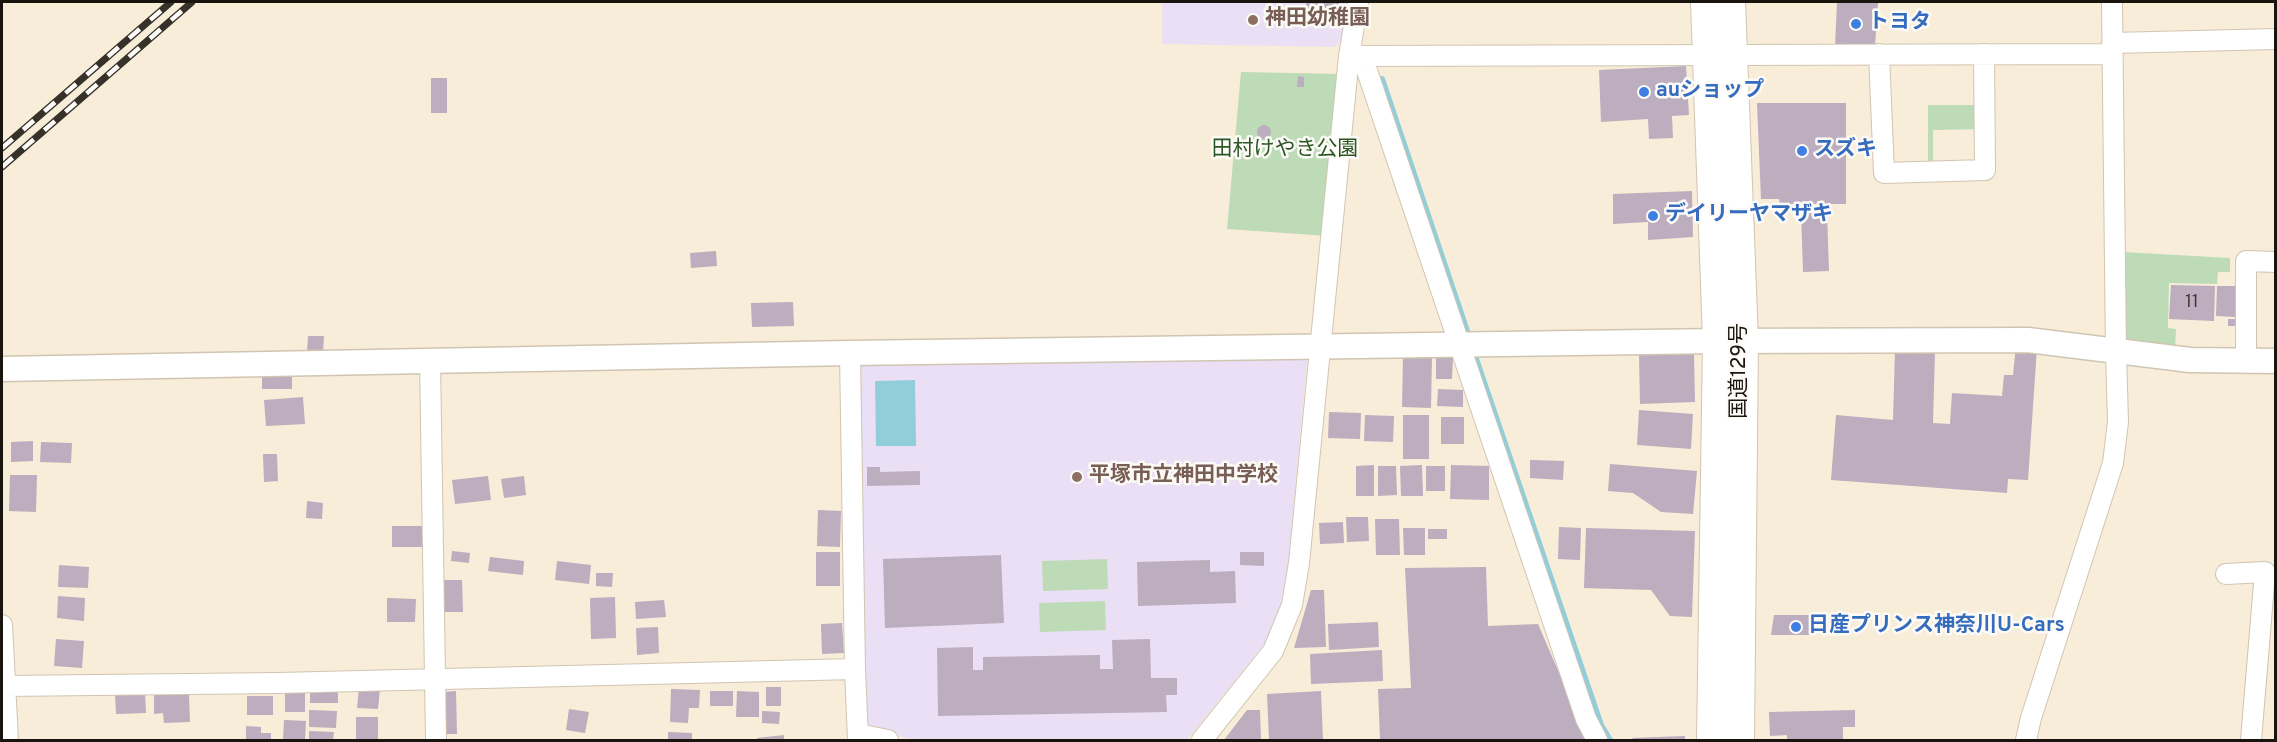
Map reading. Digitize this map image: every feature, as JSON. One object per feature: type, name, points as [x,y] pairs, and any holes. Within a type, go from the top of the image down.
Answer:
[{"type":"highway","name":"国道129号","points":[[1707,2],[1720,54],[1730,341],[1738,741]]},
{"type":"highway","name":"国道129号","points":[[1720,54],[1730,2]]},
{"type":"highway","name":"国道129号","points":[[1713,741],[1730,341]]},
{"type":"street","points":[[1202,741],[1273,651],[1292,605],[1299,563],[1320,348],[1356,56],[1358,2]]},
{"type":"street","points":[[2026,741],[2031,718],[2113,463],[2118,422],[2112,2]]},
{"type":"street","points":[[1356,56],[1984,54],[2276,39]]},
{"type":"street","points":[[1879,54],[1884,173],[1985,170],[1984,54]]},
{"type":"street","points":[[1356,56],[1460,345],[1586,719],[1597,741]]},
{"type":"street","points":[[2246,361],[2246,261],[2276,262]]},
{"type":"street","points":[[2,369],[850,353],[1730,341],[2028,340],[2190,360],[2276,361]]},
{"type":"street","points":[[850,353],[858,737],[888,741]]},
{"type":"street","points":[[430,360],[436,741]]},
{"type":"street","points":[[2226,573],[2265,572],[2251,741]]},
{"type":"street","points":[[2,625],[8,741]]},
{"type":"street","points":[[5,686],[855,669]]},
{"type":"shaded area","name":"神田幼稚園","points":[[1162,2],[1345,2],[1342,39],[1335,47],[1162,44]]},
{"type":"shaded area","name":"平塚市立神田中学校","points":[[1303,357],[1307,361],[1286,587],[1280,613],[1270,637],[1187,740],[918,740],[868,730],[862,719],[856,367],[863,360]]},
{"type":"green space","name":"田村けやき公園","points":[[1241,72],[1342,74],[1328,236],[1227,229]]},
{"type":"green space","points":[[1928,105],[1983,105],[1983,129],[1933,130],[1933,165],[1928,165]]},
{"type":"green space","points":[[2123,252],[2230,258],[2230,272],[2218,272],[2217,284],[2169,283],[2168,328],[2176,329],[2175,350],[2125,341]]},
{"type":"green space","points":[[1107,559],[1108,589],[1043,591],[1042,561]]},
{"type":"green space","points":[[1105,601],[1106,630],[1040,632],[1039,603]]},
{"type":"water","points":[[915,380],[916,446],[876,446],[875,381]]},
{"type":"building","points":[[1306,2],[1339,2],[1339,5],[1332,5],[1332,14],[1306,14]]},
{"type":"building","name":"トヨタ","points":[[1837,2],[1878,2],[1875,46],[1835,47]]},
{"type":"building","name":"auショップ","points":[[1686,66],[1689,115],[1672,116],[1673,138],[1649,139],[1648,119],[1601,122],[1599,70]]},
{"type":"building","points":[[1298,76],[1304,77],[1304,87],[1297,87]]},
{"type":"building","points":[[431,78],[447,78],[447,113],[431,113]]},
{"type":"building","name":"スズキ","points":[[1757,103],[1846,103],[1846,204],[1780,204],[1779,199],[1761,199]]},
{"type":"building","points":[[1261,125],[1267,125],[1271,132],[1267,139],[1261,139],[1257,135],[1257,129]]},
{"type":"building","name":"デイリーヤマザキ","points":[[1692,191],[1693,237],[1648,240],[1648,222],[1613,224],[1613,194]]},
{"type":"building","points":[[1827,212],[1829,271],[1803,272],[1801,213]]},
{"type":"building","points":[[716,251],[717,266],[691,268],[690,253]]},
{"type":"building","points":[[2171,285],[2215,286],[2214,321],[2169,319]]},
{"type":"building","points":[[2217,286],[2236,286],[2236,317],[2216,316]]},
{"type":"building","points":[[793,302],[794,326],[752,327],[751,303]]},
{"type":"building","points":[[2228,319],[2242,319],[2242,326],[2228,326]]},
{"type":"building","points":[[308,336],[324,336],[323,352],[307,352]]},
{"type":"building","points":[[2016,346],[2037,347],[2028,480],[2008,479],[2007,493],[1831,480],[1836,415],[1893,420],[1895,350],[1935,351],[1933,423],[1950,424],[1952,393],[2002,396],[2004,375],[2013,375]]},
{"type":"building","points":[[1694,353],[1695,402],[1640,404],[1639,354]]},
{"type":"building","points":[[1403,355],[1432,356],[1431,408],[1402,407]]},
{"type":"building","points":[[1436,356],[1453,357],[1452,379],[1436,379]]},
{"type":"building","points":[[262,373],[292,373],[292,389],[262,389]]},
{"type":"building","points":[[1438,389],[1463,390],[1463,407],[1437,406]]},
{"type":"building","points":[[303,397],[305,424],[266,426],[264,400]]},
{"type":"building","points":[[1639,410],[1693,414],[1691,449],[1637,445]]},
{"type":"building","points":[[1329,412],[1361,413],[1360,439],[1328,438]]},
{"type":"building","points":[[1365,415],[1394,416],[1393,442],[1364,441]]},
{"type":"building","points":[[1403,415],[1429,415],[1429,459],[1403,459]]},
{"type":"building","points":[[1441,417],[1464,417],[1464,444],[1441,444]]},
{"type":"building","points":[[33,441],[33,461],[11,462],[11,442]]},
{"type":"building","points":[[41,442],[72,443],[71,463],[40,462]]},
{"type":"building","points":[[263,454],[277,454],[278,481],[264,482]]},
{"type":"building","points":[[1530,460],[1564,461],[1563,480],[1530,478]]},
{"type":"building","points":[[1610,464],[1697,471],[1693,514],[1661,512],[1633,493],[1608,491]]},
{"type":"building","points":[[1374,465],[1374,496],[1356,496],[1356,466]]},
{"type":"building","points":[[1422,465],[1423,496],[1401,496],[1400,466]]},
{"type":"building","points":[[1451,465],[1489,466],[1489,500],[1450,499]]},
{"type":"building","points":[[1378,466],[1396,466],[1397,495],[1378,496]]},
{"type":"building","points":[[1426,466],[1445,466],[1445,491],[1426,491]]},
{"type":"building","points":[[867,467],[880,467],[880,472],[920,471],[920,485],[867,486]]},
{"type":"building","points":[[10,475],[37,475],[36,512],[9,511]]},
{"type":"building","points":[[488,476],[491,500],[455,504],[452,480]]},
{"type":"building","points":[[524,476],[526,495],[504,498],[501,479]]},
{"type":"building","points":[[307,501],[323,503],[322,519],[306,518]]},
{"type":"building","points":[[818,510],[841,511],[840,547],[817,546]]},
{"type":"building","points":[[1346,517],[1368,517],[1369,541],[1347,542]]},
{"type":"building","points":[[1375,519],[1399,519],[1400,555],[1376,555]]},
{"type":"building","points":[[1343,522],[1344,543],[1320,544],[1319,523]]},
{"type":"building","points":[[392,526],[423,526],[423,547],[392,547]]},
{"type":"building","points":[[1559,527],[1581,528],[1580,560],[1558,559]]},
{"type":"building","points":[[1403,528],[1425,528],[1425,555],[1404,555]]},
{"type":"building","points":[[1586,528],[1695,531],[1692,617],[1670,616],[1651,590],[1584,588]]},
{"type":"building","points":[[1428,529],[1447,529],[1447,539],[1428,539]]},
{"type":"building","points":[[452,551],[470,553],[469,563],[451,561]]},
{"type":"building","points":[[816,552],[840,552],[840,586],[816,586]]},
{"type":"building","points":[[1240,552],[1264,552],[1264,566],[1240,565]]},
{"type":"building","points":[[1001,555],[1004,623],[885,628],[883,559]]},
{"type":"building","points":[[490,557],[524,561],[523,575],[488,571]]},
{"type":"building","points":[[1210,560],[1210,572],[1235,571],[1236,603],[1138,606],[1137,562]]},
{"type":"building","points":[[557,561],[591,565],[589,584],[555,580]]},
{"type":"building","points":[[59,565],[89,567],[88,588],[58,587]]},
{"type":"building","points":[[1486,567],[1488,626],[1538,624],[1588,740],[1380,740],[1378,689],[1411,688],[1405,568]]},
{"type":"building","points":[[596,573],[613,573],[612,587],[596,586]]},
{"type":"building","points":[[440,580],[462,580],[463,612],[441,612]]},
{"type":"building","points":[[1311,590],[1324,590],[1326,647],[1294,648]]},
{"type":"building","points":[[58,596],[85,598],[84,621],[57,618]]},
{"type":"building","points":[[615,597],[616,638],[591,639],[590,598]]},
{"type":"building","points":[[387,598],[416,599],[415,622],[387,622]]},
{"type":"building","points":[[664,600],[666,617],[636,619],[635,602]]},
{"type":"building","points":[[1774,615],[1816,615],[1814,635],[1771,635]]},
{"type":"building","points":[[1378,622],[1379,647],[1329,650],[1328,624]]},
{"type":"building","points":[[842,623],[844,653],[822,654],[821,624]]},
{"type":"building","points":[[658,627],[659,653],[637,655],[636,628]]},
{"type":"building","points":[[56,639],[84,641],[82,668],[54,666]]},
{"type":"building","points":[[1150,639],[1151,678],[1177,678],[1177,695],[1166,695],[1167,712],[938,716],[937,648],[973,647],[973,670],[983,670],[983,657],[1100,655],[1100,669],[1113,669],[1112,640]]},
{"type":"building","points":[[1382,650],[1383,681],[1311,684],[1310,654]]},
{"type":"building","points":[[338,687],[338,703],[310,703],[310,688]]},
{"type":"building","points":[[766,687],[781,687],[781,706],[766,706]]},
{"type":"building","points":[[359,688],[380,689],[378,709],[357,708]]},
{"type":"building","points":[[285,689],[305,689],[305,712],[285,712]]},
{"type":"building","points":[[671,689],[700,690],[699,708],[689,708],[688,723],[670,722]]},
{"type":"building","points":[[456,691],[457,734],[443,734],[443,692]]},
{"type":"building","points":[[710,691],[733,691],[733,706],[710,706]]},
{"type":"building","points":[[737,691],[759,692],[759,717],[736,717]]},
{"type":"building","points":[[1321,691],[1323,740],[1269,740],[1267,694]]},
{"type":"building","points":[[145,692],[146,713],[116,714],[115,694]]},
{"type":"building","points":[[189,694],[190,722],[164,723],[163,713],[154,714],[154,695]]},
{"type":"building","points":[[247,696],[273,696],[273,715],[247,715]]},
{"type":"building","points":[[569,709],[589,712],[585,733],[566,730]]},
{"type":"building","points":[[309,710],[337,711],[336,728],[309,727]]},
{"type":"building","points":[[1247,710],[1260,710],[1261,740],[1224,740]]},
{"type":"building","points":[[1855,710],[1855,727],[1843,727],[1843,740],[1787,740],[1787,735],[1770,736],[1769,712]]},
{"type":"building","points":[[762,711],[780,712],[779,724],[762,723]]},
{"type":"building","points":[[356,717],[378,717],[378,740],[356,740]]},
{"type":"building","points":[[284,720],[306,721],[305,740],[283,740]]},
{"type":"building","points":[[246,726],[261,727],[261,733],[271,733],[271,740],[246,740]]},
{"type":"building","points":[[309,731],[334,732],[333,740],[309,740]]},
{"type":"building","points":[[668,732],[692,733],[692,740],[668,740]]},
{"type":"building","points":[[784,735],[784,740],[757,740],[757,738]]},
{"type":"building","points":[[1685,736],[1685,740],[1634,740],[1632,738]]},
{"type":"waterway","points":[[1382,79],[1470,340]]},
{"type":"waterway","points":[[1473,350],[1601,725],[1610,740]]},
{"type":"railway","points":[[2,148],[171,2]]},
{"type":"railway","points":[[2,167],[192,2]]},
{"type":"place","name":"神田幼稚園","points":[[1253,20]]},
{"type":"place","name":"トヨタ","points":[[1856,24]]},
{"type":"place","name":"auショップ","points":[[1644,92]]},
{"type":"place","name":"スズキ","points":[[1802,151]]},
{"type":"place","name":"デイリーヤマザキ","points":[[1653,216]]},
{"type":"place","name":"平塚市立神田中学校","points":[[1077,477]]},
{"type":"place","name":"日産プリンス神奈川U-Cars","points":[[1796,627]]}]
